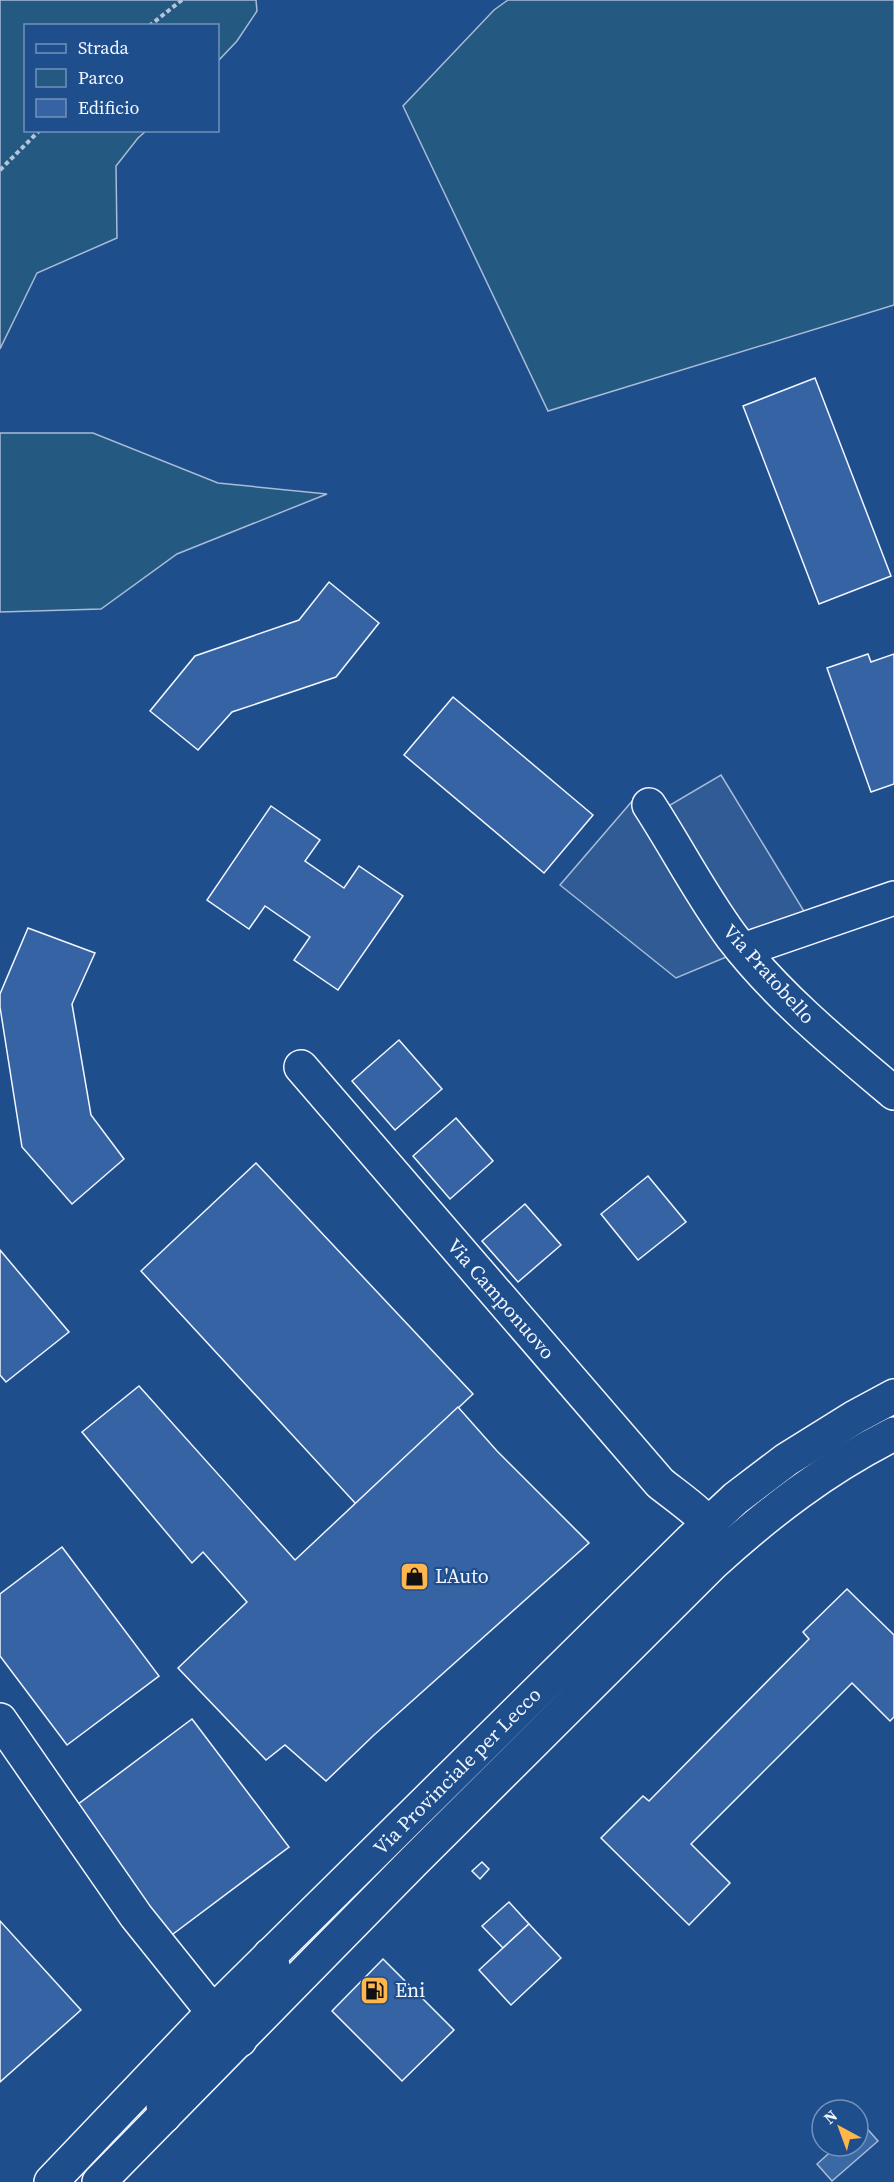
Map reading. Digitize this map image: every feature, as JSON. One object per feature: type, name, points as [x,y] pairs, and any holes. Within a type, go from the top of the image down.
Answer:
[{"type":"main road","name":"Via Pratobello","points":[[649,805],[718,918],[760,970],[822,1032],[894,1093]]},
{"type":"main road","points":[[743,950],[894,898]]},
{"type":"main road","name":"Via Camponuovo","points":[[301,1066],[660,1484],[709,1524]]},
{"type":"main road","name":"Via Provinciale per Lecco","points":[[51,2182],[270,1955],[736,1498],[786,1460],[855,1417],[894,1396]]},
{"type":"main road","name":"Via Provinciale per Lecco","points":[[99,2182],[413,1862],[712,1564],[758,1523],[804,1487],[894,1434]]},
{"type":"main road","points":[[639,1638],[637,1623],[642,1613],[713,1540],[709,1524]]},
{"type":"main road","points":[[0,1720],[136,1916],[213,2012],[212,2041],[162,2092],[164,2116]]},
{"type":"main road","points":[[303,1976],[300,1957],[340,1914],[336,1891]]},
{"type":"main road","points":[[240,2040],[236,2019],[276,1977],[270,1955]]},
{"type":"path","points":[[152,24],[182,0]]},
{"type":"path","points":[[0,170],[38,132]]},
{"type":"green space","points":[[0,0],[256,0],[257,11],[237,41],[219,60],[219,24],[24,24],[24,132],[145,132],[116,166],[117,238],[37,273],[0,349]]},
{"type":"green space","points":[[508,0],[894,0],[894,305],[548,411],[403,106],[494,10]]},
{"type":"green space","points":[[0,433],[93,433],[218,483],[327,494],[177,554],[101,609],[0,612]]},
{"type":"shaded area","points":[[721,775],[813,926],[743,950],[676,978],[560,885],[640,792],[655,814]]},
{"type":"shaded area","points":[[870,2132],[878,2141],[870,2148]]},
{"type":"shaded area","points":[[824,2158],[858,2158],[832,2181],[817,2164]]},
{"type":"building","points":[[815,378],[891,576],[819,604],[743,406]]},
{"type":"building","points":[[329,582],[379,623],[336,677],[232,712],[198,750],[150,711],[195,656],[299,620]]},
{"type":"building","points":[[868,654],[871,662],[894,654],[894,784],[871,792],[827,668]]},
{"type":"building","points":[[453,697],[593,815],[544,873],[404,755]]},
{"type":"building","points":[[271,806],[320,840],[305,861],[344,888],[359,866],[403,896],[338,990],[294,960],[310,937],[265,906],[249,929],[207,900]]},
{"type":"building","points":[[28,928],[95,953],[72,1004],[91,1115],[124,1159],[72,1204],[22,1147],[0,1007],[0,994]]},
{"type":"building","points":[[399,1040],[442,1089],[395,1130],[352,1081]]},
{"type":"building","points":[[456,1118],[493,1161],[450,1199],[413,1156]]},
{"type":"building","points":[[256,1163],[473,1394],[356,1504],[141,1271]]},
{"type":"building","points":[[648,1176],[686,1222],[638,1260],[601,1214]]},
{"type":"building","points":[[525,1204],[561,1245],[518,1282],[482,1241]]},
{"type":"building","points":[[0,1250],[69,1332],[6,1382],[0,1375]]},
{"type":"building","points":[[139,1386],[295,1560],[458,1407],[497,1451],[589,1543],[374,1735],[326,1781],[285,1745],[266,1760],[178,1668],[247,1602],[203,1552],[192,1563],[82,1432]]},
{"type":"building","points":[[62,1547],[159,1676],[67,1745],[0,1656],[0,1594]]},
{"type":"building","points":[[847,1589],[894,1635],[894,1717],[890,1721],[852,1683],[691,1844],[730,1883],[689,1925],[601,1838],[643,1796],[649,1801],[809,1639],[803,1632]]},
{"type":"building","points":[[192,1719],[289,1847],[169,1937],[73,1808]]},
{"type":"building","points":[[482,1862],[489,1869],[480,1879],[472,1871]]},
{"type":"building","points":[[509,1902],[529,1924],[503,1948],[482,1926]]},
{"type":"building","points":[[0,1921],[81,2010],[0,2082]]},
{"type":"building","points":[[529,1924],[561,1958],[511,2005],[479,1970]]},
{"type":"building","points":[[383,1959],[454,2030],[402,2081],[332,2011]]},
{"type":"place","name":"L'Auto","points":[[414,1576]]},
{"type":"place","name":"Eni","points":[[374,1990]]}]
